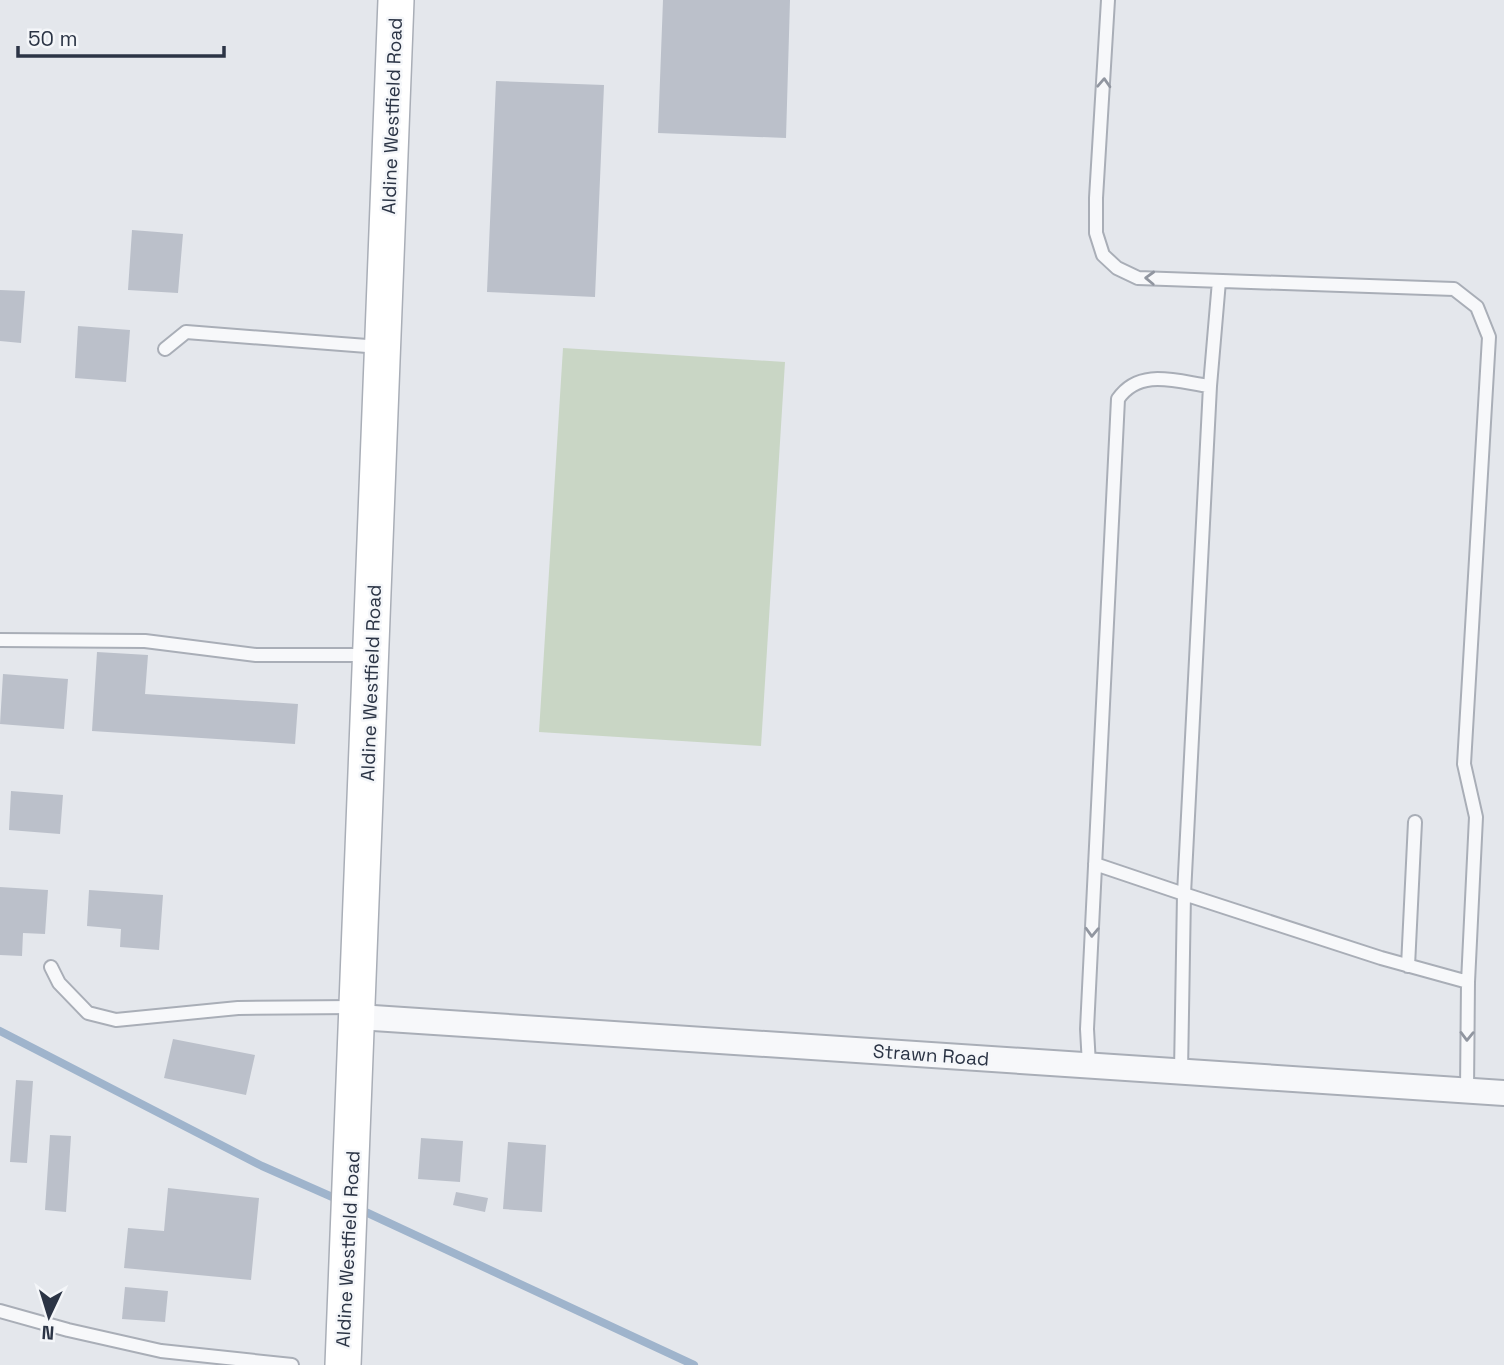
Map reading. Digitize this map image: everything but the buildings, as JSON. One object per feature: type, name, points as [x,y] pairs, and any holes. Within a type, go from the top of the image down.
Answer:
[{"type":"main road","name":"Aldine Westfield Road","points":[[343,1365],[396,0]]},
{"type":"street","name":"Strawn Road","points":[[358,1012],[1504,1093]]},
{"type":"lane","points":[[1108,0],[1096,233],[1103,255],[1117,268],[1138,278],[1454,289],[1477,307],[1489,337],[1464,764],[1476,817],[1466,1090]]},
{"type":"lane","points":[[1181,1072],[1184,894],[1210,386],[1219,281]]},
{"type":"lane","points":[[164,349],[186,332],[383,347]]},
{"type":"lane","points":[[1089,1065],[1087,1029],[1118,399],[1126,387],[1139,380],[1154,379],[1210,386]]},
{"type":"lane","points":[[0,640],[145,640],[256,655],[372,654]]},
{"type":"lane","points":[[1408,966],[1416,822]]},
{"type":"lane","points":[[1095,864],[1408,966],[1468,982]]},
{"type":"lane","points":[[51,967],[59,983],[88,1013],[116,1020],[238,1008],[358,1012]]},
{"type":"lane","points":[[0,1311],[68,1330],[161,1350],[292,1365]]},
{"type":"green space","points":[[563,348],[785,362],[761,746],[539,732]]},
{"type":"waterway","points":[[0,1031],[262,1166],[339,1200]]},
{"type":"waterway","points":[[357,1208],[694,1365]]}]
